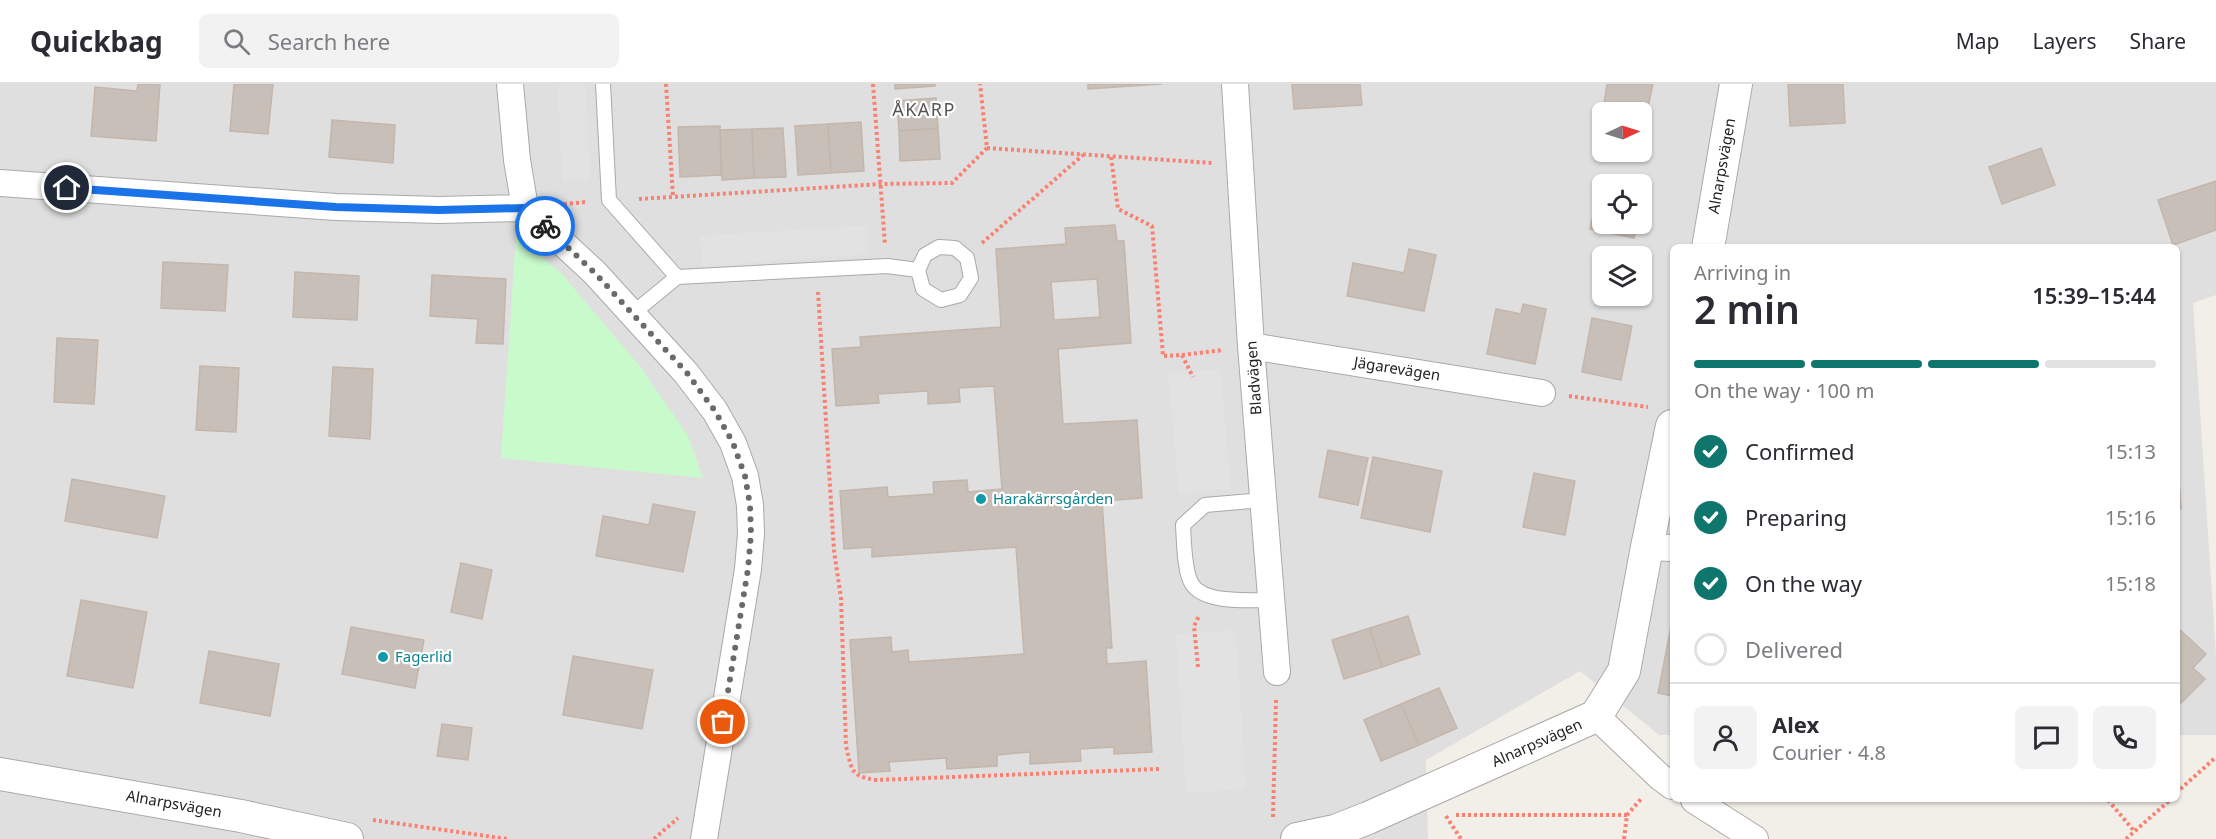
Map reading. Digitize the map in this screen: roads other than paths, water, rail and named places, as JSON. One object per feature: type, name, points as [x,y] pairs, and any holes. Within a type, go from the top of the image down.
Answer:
[{"type":"street","points":[[510,84],[517,160],[525,208],[595,273],[687,373],[715,411],[733,443],[745,476],[750,505],[751,534],[748,569],[705,839]]},
{"type":"street","name":"Bladvägen","points":[[1235,84],[1251,346],[1277,672]]},
{"type":"street","name":"Alnarpsvägen","points":[[1709,244],[1736,84]]},
{"type":"street","points":[[0,183],[336,207],[439,210],[525,208]]},
{"type":"street","name":"Jägarevägen","points":[[1251,346],[1542,393]]},
{"type":"street","name":"Alnarpsvägen","points":[[1285,833],[1335,831],[1596,716],[1624,671],[1660,548],[1661,417]]},
{"type":"street","points":[[1596,716],[1670,784]]},
{"type":"street","name":"Alnarpsvägen","points":[[0,774],[241,816],[347,839]]},
{"type":"street","points":[[1697,802],[1755,839]]},
{"type":"lane","points":[[603,84],[609,200],[677,277]]},
{"type":"lane","points":[[939,247],[955,248],[967,258],[971,278],[960,295],[941,300],[923,290],[918,270],[925,255],[939,247]]},
{"type":"lane","points":[[632,314],[677,277],[887,266],[918,270]]},
{"type":"lane","points":[[1263,500],[1205,505],[1183,525],[1184,553],[1192,585],[1207,596],[1225,599],[1271,600]]},
{"type":"place","name":"Harakärrsgården","points":[[981,499]]},
{"type":"place","name":"Fagerlid","points":[[383,657]]},
{"type":"district","name":"ÅKARP","points":[[924,110]]}]
